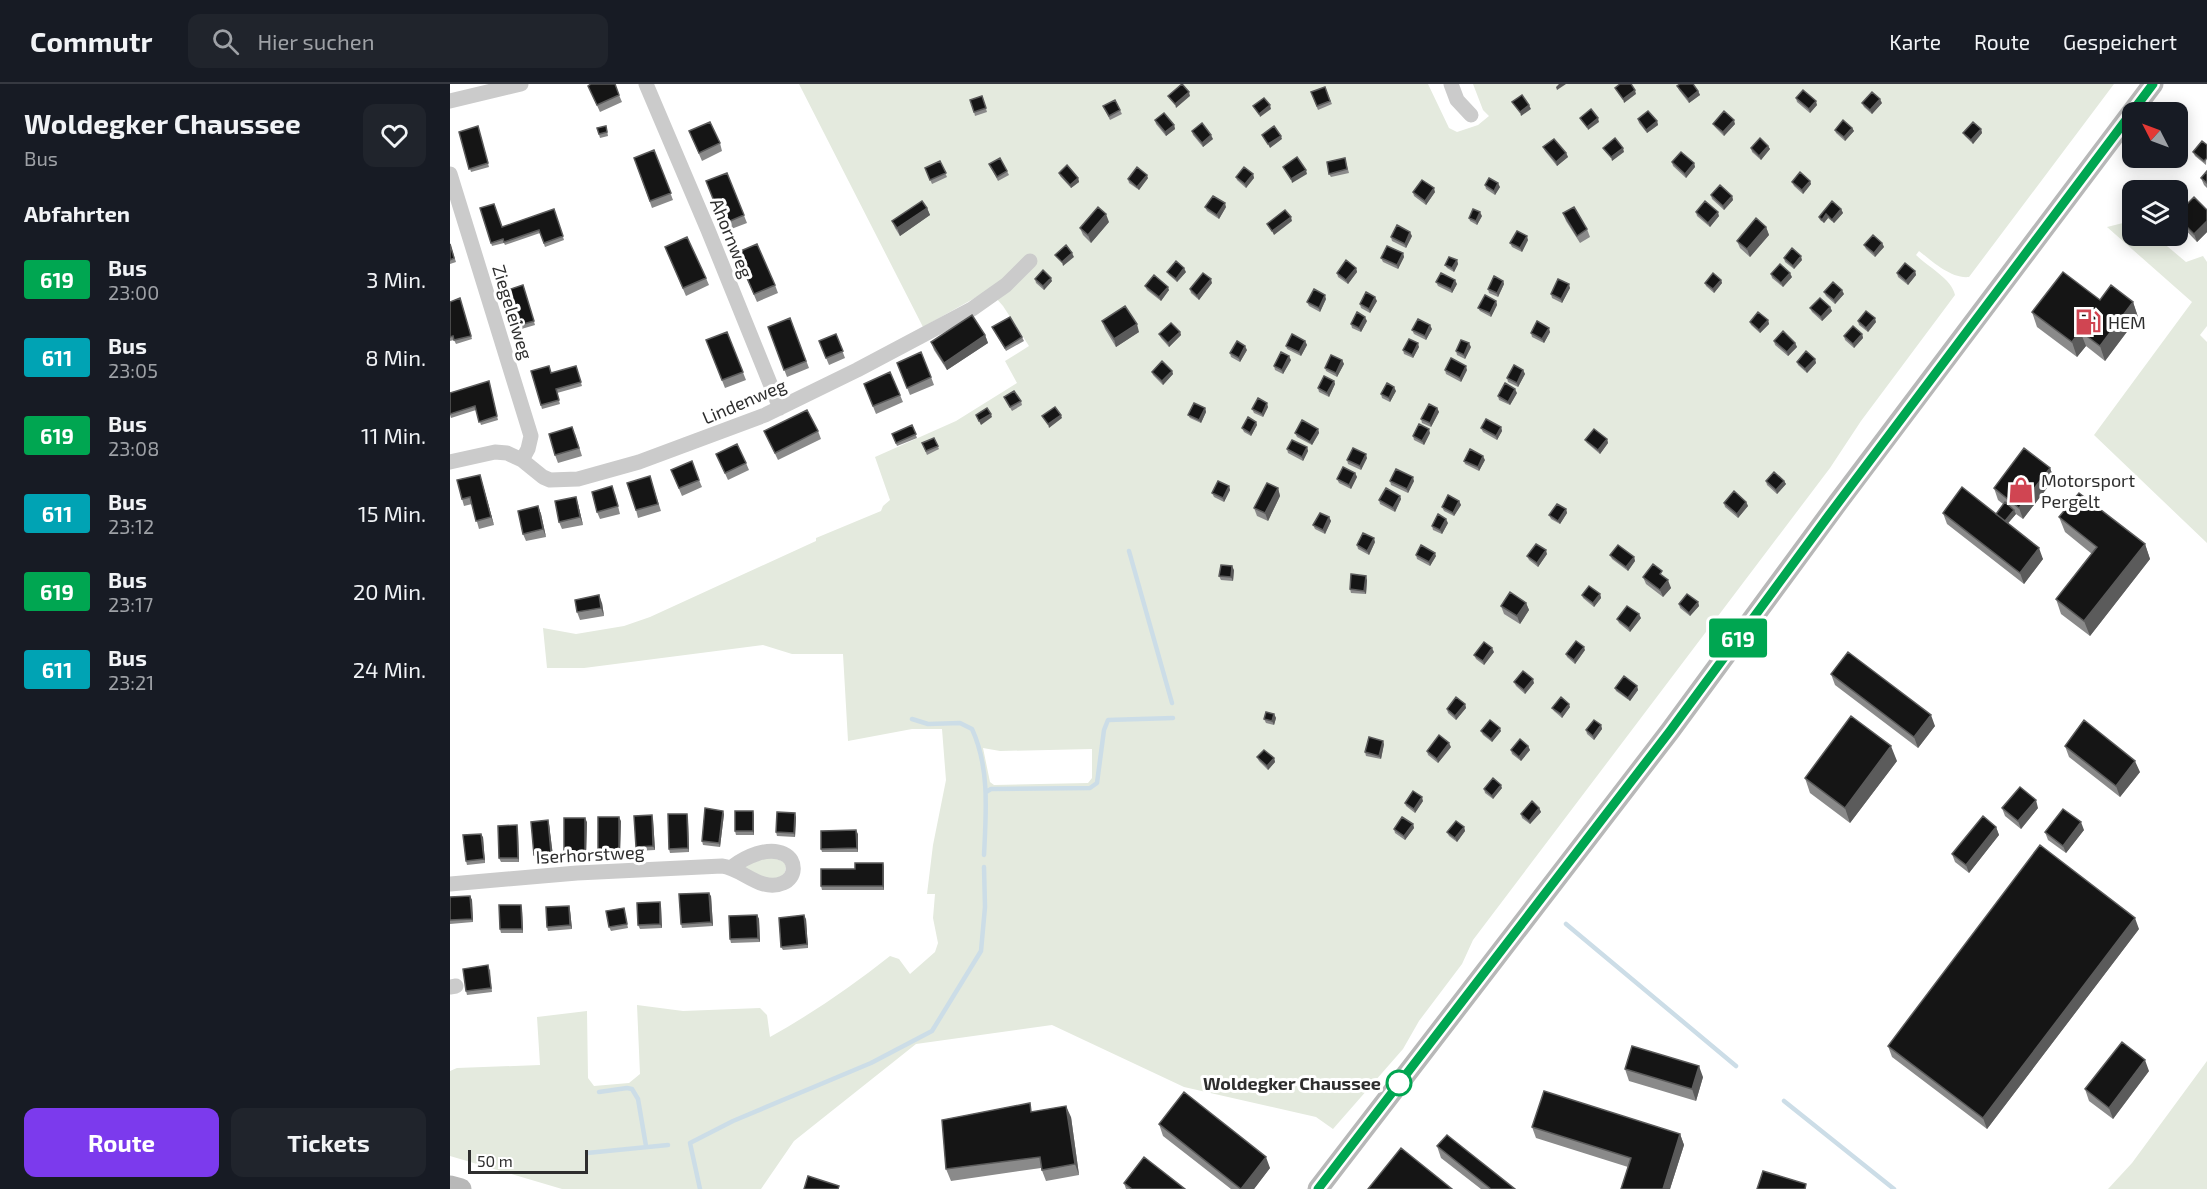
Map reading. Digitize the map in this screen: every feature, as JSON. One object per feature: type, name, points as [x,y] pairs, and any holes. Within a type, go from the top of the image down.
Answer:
[{"type":"main road","points":[[1318,1189],[1670,731],[1829,515],[2153,84]]},
{"type":"main road","points":[[450,1186],[461,1189]]},
{"type":"street","points":[[450,101],[521,84]]},
{"type":"street","name":"Ahornweg","points":[[646,84],[780,408]]},
{"type":"street","points":[[1451,84],[1457,100],[1471,115]]},
{"type":"street","name":"Ziegeleiweg","points":[[450,174],[531,436],[522,460]]},
{"type":"street","name":"Lindenweg","points":[[450,462],[495,453],[507,453],[522,460],[550,480],[578,479],[639,462],[780,408],[857,370],[972,309],[1001,289],[1030,261]]},
{"type":"street","name":"Iserhorstweg","points":[[450,884],[577,873],[732,867]]},
{"type":"shaded area","points":[[799,84],[1428,84],[1449,128],[1457,132],[1478,125],[1489,116],[1483,110],[1473,84],[2114,84],[1969,277],[1949,272],[1919,251],[1916,255],[1944,278],[1955,295],[1861,421],[1830,468],[1473,940],[1462,964],[1419,1021],[1403,1049],[1333,1129],[1316,1117],[1184,1087],[1052,1025],[916,1044],[794,1141],[761,1189],[562,1189],[450,1156],[450,1071],[457,1068],[540,1065],[537,1017],[587,1011],[588,1078],[594,1086],[629,1083],[640,1074],[637,1005],[683,1011],[760,1008],[767,1015],[770,1037],[832,999],[890,956],[899,959],[910,974],[935,952],[938,943],[933,918],[935,894],[927,894],[933,845],[946,780],[942,729],[912,729],[848,741],[843,654],[792,654],[763,645],[584,668],[547,668],[543,628],[576,634],[624,626],[650,617],[816,541],[816,538],[881,511],[890,500],[875,457],[956,421],[1017,383],[1005,361],[1029,346],[1003,306],[989,290],[923,327]],"holes":[[[983,748],[1000,751],[1092,749],[1092,778],[1088,783],[994,785],[990,782]]]},
{"type":"shaded area","points":[[2122,223],[2122,240],[2107,227]]},
{"type":"shaded area","points":[[2129,246],[2167,246],[2186,262],[2203,256],[2207,262],[2207,326],[2200,335],[2207,342],[2207,543],[2094,435],[2192,302]]},
{"type":"shaded area","points":[[772,857],[784,862],[786,866],[780,879],[768,879],[743,867],[750,862]]},
{"type":"shaded area","points":[[2207,1061],[2207,1189],[2108,1189],[2132,1163]]},
{"type":"building","points":[[615,84],[619,95],[597,105],[588,86]]},
{"type":"building","points":[[1182,84],[1189,92],[1175,104],[1168,96]]},
{"type":"building","points":[[1620,84],[1631,84],[1635,90],[1623,99],[1615,88]]},
{"type":"building","points":[[1693,84],[1698,91],[1688,99],[1677,86]]},
{"type":"building","points":[[1325,87],[1330,101],[1317,106],[1311,92]]},
{"type":"building","points":[[1803,90],[1816,101],[1809,109],[1796,98]]},
{"type":"building","points":[[1872,92],[1880,99],[1870,110],[1862,103]]},
{"type":"building","points":[[1522,95],[1529,105],[1520,112],[1512,102]]},
{"type":"building","points":[[982,96],[986,108],[974,112],[970,100]]},
{"type":"building","points":[[1264,98],[1270,105],[1259,114],[1253,106]]},
{"type":"building","points":[[1115,100],[1120,110],[1109,116],[1103,106]]},
{"type":"building","points":[[1591,109],[1598,118],[1587,127],[1580,118]]},
{"type":"building","points":[[1648,111],[1657,121],[1646,130],[1638,119]]},
{"type":"building","points":[[1724,111],[1734,120],[1723,132],[1713,124]]},
{"type":"building","points":[[1164,113],[1174,125],[1165,132],[1155,120]]},
{"type":"building","points":[[1843,120],[1852,128],[1844,137],[1835,130]]},
{"type":"building","points":[[710,122],[720,143],[699,153],[689,131]]},
{"type":"building","points":[[1973,122],[1981,129],[1971,140],[1963,133]]},
{"type":"building","points":[[1202,123],[1211,135],[1202,143],[1192,131]]},
{"type":"building","points":[[478,126],[488,163],[469,169],[459,132]]},
{"type":"building","points":[[606,126],[607,132],[599,134],[597,128]]},
{"type":"building","points":[[1274,126],[1281,136],[1268,144],[1262,135]]},
{"type":"building","points":[[1615,138],[1623,148],[1611,157],[1603,148]]},
{"type":"building","points":[[1760,138],[1768,146],[1759,156],[1751,148]]},
{"type":"building","points":[[1554,139],[1566,153],[1556,162],[1543,147]]},
{"type":"building","points":[[2202,141],[2207,145],[2207,158],[2204,161],[2193,152]]},
{"type":"building","points":[[654,150],[671,193],[650,201],[634,158]]},
{"type":"building","points":[[1681,152],[1694,163],[1685,174],[1672,162]]},
{"type":"building","points":[[1297,157],[1306,170],[1291,179],[1283,167]]},
{"type":"building","points":[[1000,158],[1007,171],[997,177],[989,164]]},
{"type":"building","points":[[1345,158],[1347,169],[1329,174],[1327,162]]},
{"type":"building","points":[[940,161],[946,173],[930,180],[925,168]]},
{"type":"building","points":[[1067,165],[1078,178],[1070,185],[1059,173]]},
{"type":"building","points":[[1137,167],[1147,175],[1137,187],[1128,179]]},
{"type":"building","points":[[1244,167],[1253,174],[1245,184],[1236,177]]},
{"type":"building","points":[[2207,171],[2207,183],[2201,178]]},
{"type":"building","points":[[1800,172],[1810,181],[1802,190],[1792,182]]},
{"type":"building","points":[[727,173],[744,215],[723,224],[706,181]]},
{"type":"building","points":[[1489,178],[1498,183],[1494,191],[1485,185]]},
{"type":"building","points":[[1422,180],[1434,188],[1425,201],[1413,192]]},
{"type":"building","points":[[1720,185],[1732,196],[1723,206],[1711,195]]},
{"type":"building","points":[[1213,196],[1225,203],[1217,215],[1205,207]]},
{"type":"building","points":[[2194,197],[2207,210],[2207,221],[2194,234],[2188,228],[2188,203]]},
{"type":"building","points":[[922,201],[927,208],[897,228],[892,221]]},
{"type":"building","points":[[1705,201],[1718,212],[1708,223],[1696,212]]},
{"type":"building","points":[[1832,201],[1841,209],[1832,220],[1826,214],[1822,220],[1819,217]]},
{"type":"building","points":[[494,204],[502,227],[554,209],[563,236],[544,243],[539,230],[504,242],[503,239],[491,243],[480,208]]},
{"type":"building","points":[[1098,207],[1106,214],[1088,235],[1080,228]]},
{"type":"building","points":[[1574,207],[1587,229],[1577,236],[1563,213]]},
{"type":"building","points":[[1473,209],[1480,212],[1476,221],[1469,218]]},
{"type":"building","points":[[1285,210],[1291,217],[1272,231],[1267,224]]},
{"type":"building","points":[[1756,218],[1766,227],[1747,249],[1737,241]]},
{"type":"building","points":[[1397,225],[1410,232],[1405,244],[1391,237]]},
{"type":"building","points":[[1517,231],[1527,236],[1520,248],[1510,243]]},
{"type":"building","points":[[1873,235],[1882,243],[1874,253],[1864,245]]},
{"type":"building","points":[[687,237],[706,278],[683,288],[665,247]]},
{"type":"building","points":[[450,244],[454,258],[450,260]]},
{"type":"building","points":[[757,244],[775,285],[754,294],[736,253]]},
{"type":"building","points":[[1066,245],[1072,253],[1062,262],[1055,255]]},
{"type":"building","points":[[1387,246],[1403,253],[1397,265],[1381,258]]},
{"type":"building","points":[[1792,248],[1801,256],[1793,266],[1784,258]]},
{"type":"building","points":[[1449,257],[1457,260],[1452,268],[1445,265]]},
{"type":"building","points":[[1346,260],[1356,268],[1346,280],[1337,273]]},
{"type":"building","points":[[1176,261],[1184,268],[1176,279],[1167,272]]},
{"type":"building","points":[[1905,263],[1915,271],[1906,281],[1897,273]]},
{"type":"building","points":[[1780,264],[1790,273],[1781,283],[1771,274]]},
{"type":"building","points":[[1043,270],[1051,278],[1043,286],[1035,279]]},
{"type":"building","name":"HEM","points":[[2063,272],[2100,300],[2111,285],[2133,302],[2100,346],[2080,331],[2072,342],[2032,312]]},
{"type":"building","points":[[1203,273],[1211,279],[1197,296],[1190,289]]},
{"type":"building","points":[[1441,273],[1455,280],[1451,289],[1436,282]]},
{"type":"building","points":[[1713,273],[1721,280],[1713,289],[1705,283]]},
{"type":"building","points":[[1154,275],[1168,287],[1159,297],[1145,286]]},
{"type":"building","points":[[1494,276],[1503,281],[1497,293],[1488,289]]},
{"type":"building","points":[[1558,279],[1569,284],[1561,299],[1551,294]]},
{"type":"building","points":[[1833,282],[1842,290],[1834,300],[1824,292]]},
{"type":"building","points":[[523,285],[534,321],[516,326],[505,291]]},
{"type":"building","points":[[1314,289],[1325,295],[1319,308],[1307,302]]},
{"type":"building","points":[[1366,292],[1375,297],[1369,309],[1360,304]]},
{"type":"building","points":[[1485,295],[1496,301],[1490,313],[1478,308]]},
{"type":"building","points":[[460,298],[471,336],[454,340],[453,336],[450,337],[450,302]]},
{"type":"building","points":[[1820,298],[1830,307],[1821,317],[1810,308]]},
{"type":"building","points":[[1125,306],[1137,324],[1114,339],[1102,321]]},
{"type":"building","points":[[1866,311],[1875,318],[1866,328],[1858,321]]},
{"type":"building","points":[[1357,312],[1365,317],[1359,328],[1351,324]]},
{"type":"building","points":[[1758,312],[1768,320],[1759,330],[1750,322]]},
{"type":"building","points":[[972,315],[985,335],[944,363],[931,342]]},
{"type":"building","points":[[1010,317],[1022,337],[1005,348],[992,327]]},
{"type":"building","points":[[790,318],[806,361],[784,370],[768,327]]},
{"type":"building","points":[[1418,319],[1430,325],[1425,336],[1412,330]]},
{"type":"building","points":[[1537,321],[1549,328],[1542,339],[1531,333]]},
{"type":"building","points":[[1171,323],[1180,332],[1168,343],[1159,334]]},
{"type":"building","points":[[1853,326],[1862,334],[1853,344],[1844,336]]},
{"type":"building","points":[[1783,331],[1795,343],[1787,352],[1774,341]]},
{"type":"building","points":[[727,332],[743,372],[722,380],[706,340]]},
{"type":"building","points":[[836,334],[843,351],[826,358],[819,341]]},
{"type":"building","points":[[1292,334],[1305,341],[1299,352],[1286,346]]},
{"type":"building","points":[[1409,339],[1418,343],[1412,355],[1403,350]]},
{"type":"building","points":[[1461,340],[1469,343],[1464,355],[1456,351]]},
{"type":"building","points":[[1237,341],[1245,346],[1239,358],[1230,353]]},
{"type":"building","points":[[1806,351],[1815,359],[1805,369],[1797,362]]},
{"type":"building","points":[[921,352],[931,377],[907,388],[897,363]]},
{"type":"building","points":[[1281,352],[1289,356],[1282,370],[1274,366]]},
{"type":"building","points":[[1331,355],[1342,360],[1336,373],[1325,368]]},
{"type":"building","points":[[1451,358],[1466,366],[1460,378],[1445,370]]},
{"type":"building","points":[[1162,361],[1172,371],[1162,381],[1152,372]]},
{"type":"building","points":[[1514,365],[1523,370],[1517,383],[1507,378]]},
{"type":"building","points":[[549,366],[551,373],[576,366],[581,382],[556,389],[559,400],[541,405],[531,371]]},
{"type":"building","points":[[890,372],[900,395],[873,406],[864,384]]},
{"type":"building","points":[[1324,376],[1334,381],[1327,393],[1318,388]]},
{"type":"building","points":[[489,381],[497,416],[479,422],[475,406],[450,414],[450,393]]},
{"type":"building","points":[[1387,383],[1394,387],[1389,398],[1381,394]]},
{"type":"building","points":[[1505,383],[1515,389],[1508,402],[1498,396]]},
{"type":"building","points":[[1014,391],[1021,401],[1010,407],[1004,397]]},
{"type":"building","points":[[1258,398],[1267,403],[1262,414],[1252,409]]},
{"type":"building","points":[[1194,403],[1205,408],[1199,420],[1188,415]]},
{"type":"building","points":[[1429,404],[1437,408],[1430,423],[1421,419]]},
{"type":"building","points":[[1055,407],[1061,415],[1048,424],[1042,416]]},
{"type":"building","points":[[987,408],[991,414],[979,421],[976,415]]},
{"type":"building","points":[[807,410],[818,431],[775,453],[764,431]]},
{"type":"building","points":[[1248,417],[1256,422],[1250,433],[1242,428]]},
{"type":"building","points":[[1486,419],[1501,427],[1496,436],[1481,428]]},
{"type":"building","points":[[1302,420],[1318,429],[1310,442],[1295,433]]},
{"type":"building","points":[[1419,424],[1429,429],[1422,441],[1413,436]]},
{"type":"building","points":[[912,425],[916,434],[896,443],[892,434]]},
{"type":"building","points":[[572,427],[579,448],[555,455],[549,434]]},
{"type":"building","points":[[1594,429],[1607,439],[1598,450],[1585,440]]},
{"type":"building","points":[[934,438],[938,446],[926,451],[922,443]]},
{"type":"building","points":[[1292,440],[1307,447],[1302,457],[1287,449]]},
{"type":"building","points":[[737,444],[746,463],[725,473],[716,454]]},
{"type":"building","points":[[1353,448],[1366,454],[1360,466],[1347,460]]},
{"type":"building","points":[[2024,448],[2050,468],[2019,508],[1994,488]]},
{"type":"building","points":[[1470,449],[1483,456],[1478,467],[1464,461]]},
{"type":"building","points":[[692,461],[699,480],[679,488],[671,470]]},
{"type":"building","points":[[1343,467],[1355,473],[1349,485],[1337,479]]},
{"type":"building","points":[[1396,469],[1413,477],[1407,489],[1390,481]]},
{"type":"building","points":[[1774,472],[1784,481],[1776,490],[1766,481]]},
{"type":"building","points":[[480,475],[491,517],[476,521],[470,497],[462,499],[457,480]]},
{"type":"building","points":[[650,476],[658,504],[636,510],[627,483]]},
{"type":"building","points":[[1218,481],[1229,486],[1223,498],[1212,493]]},
{"type":"building","points":[[1267,483],[1278,488],[1265,513],[1254,508]]},
{"type":"building","points":[[612,486],[618,506],[597,512],[592,492]]},
{"type":"building","points":[[1962,487],[2039,548],[2020,573],[1943,513]]},
{"type":"building","points":[[1386,488],[1400,496],[1393,508],[1379,500]]},
{"type":"building","points":[[1734,491],[1746,502],[1737,514],[1724,503]]},
{"type":"building","points":[[2079,493],[2145,544],[2084,621],[2056,599],[2097,547],[2059,517]]},
{"type":"building","points":[[1448,495],[1459,501],[1453,513],[1442,507]]},
{"type":"building","points":[[576,497],[580,517],[559,522],[555,501]]},
{"type":"building","points":[[2005,502],[2014,510],[2005,521],[1996,514]]},
{"type":"building","points":[[1557,504],[1566,509],[1558,521],[1549,515]]},
{"type":"building","points":[[538,506],[543,529],[523,534],[518,511]]},
{"type":"building","points":[[1320,513],[1329,517],[1323,530],[1313,525]]},
{"type":"building","points":[[1438,514],[1446,519],[1440,530],[1432,526]]},
{"type":"building","points":[[1363,533],[1374,538],[1367,551],[1357,545]]},
{"type":"building","points":[[1536,544],[1546,550],[1537,563],[1527,556]]},
{"type":"building","points":[[1421,545],[1435,553],[1429,562],[1416,555]]},
{"type":"building","points":[[1618,545],[1634,557],[1626,567],[1610,555]]},
{"type":"building","points":[[1653,564],[1668,580],[1660,590],[1643,577]]},
{"type":"building","points":[[1221,565],[1232,566],[1231,577],[1219,576]]},
{"type":"building","points":[[1351,574],[1366,576],[1364,591],[1350,589]]},
{"type":"building","points":[[1589,586],[1600,594],[1593,603],[1582,595]]},
{"type":"building","points":[[1510,592],[1526,603],[1517,616],[1501,606]]},
{"type":"building","points":[[1687,594],[1698,602],[1689,613],[1679,604]]},
{"type":"building","points":[[599,595],[601,608],[577,612],[575,600]]},
{"type":"building","points":[[1627,606],[1639,614],[1629,628],[1617,619]]},
{"type":"building","points":[[1576,641],[1584,647],[1574,660],[1566,654]]},
{"type":"building","points":[[1484,642],[1492,648],[1483,661],[1474,655]]},
{"type":"building","points":[[1848,652],[1931,715],[1914,737],[1831,674]]},
{"type":"building","points":[[1523,671],[1533,679],[1524,690],[1514,682]]},
{"type":"building","points":[[1624,676],[1637,686],[1628,698],[1615,688]]},
{"type":"building","points":[[1456,697],[1465,704],[1455,716],[1447,709]]},
{"type":"building","points":[[1561,697],[1569,704],[1561,714],[1552,708]]},
{"type":"building","points":[[1266,712],[1274,714],[1272,721],[1264,719]]},
{"type":"building","points":[[1851,716],[1891,746],[1845,808],[1805,778]]},
{"type":"building","points":[[1490,720],[1500,728],[1491,739],[1481,731]]},
{"type":"building","points":[[1594,720],[1601,725],[1593,736],[1586,730]]},
{"type":"building","points":[[2084,720],[2135,761],[2116,786],[2065,746]]},
{"type":"building","points":[[1439,735],[1449,743],[1437,759],[1427,751]]},
{"type":"building","points":[[1369,737],[1383,741],[1379,756],[1365,752]]},
{"type":"building","points":[[1520,739],[1528,746],[1519,757],[1511,750]]},
{"type":"building","points":[[1264,750],[1274,758],[1267,766],[1257,757]]},
{"type":"building","points":[[1493,778],[1501,785],[1492,796],[1484,789]]},
{"type":"building","points":[[2020,787],[2036,800],[2018,821],[2002,808]]},
{"type":"building","points":[[1413,791],[1422,797],[1414,809],[1405,803]]},
{"type":"building","points":[[1532,801],[1539,808],[1529,821],[1521,814]]},
{"type":"building","points":[[705,808],[723,811],[719,843],[702,841]]},
{"type":"building","points":[[2063,809],[2081,822],[2063,846],[2045,832]]},
{"type":"building","points":[[735,811],[753,811],[753,831],[735,831]]},
{"type":"building","points":[[777,812],[795,813],[794,833],[776,832]]},
{"type":"building","points":[[668,814],[687,814],[688,848],[669,849]]},
{"type":"building","points":[[652,815],[653,846],[636,847],[634,816]]},
{"type":"building","points":[[1983,816],[1996,827],[1966,865],[1952,854]]},
{"type":"building","points":[[598,817],[619,817],[619,850],[598,849]]},
{"type":"building","points":[[1402,817],[1413,824],[1404,836],[1394,829]]},
{"type":"building","points":[[564,818],[585,818],[585,853],[564,853]]},
{"type":"building","points":[[548,820],[551,853],[534,855],[531,822]]},
{"type":"building","points":[[1456,821],[1464,827],[1455,838],[1447,832]]},
{"type":"building","points":[[517,825],[518,858],[499,858],[498,826]]},
{"type":"building","points":[[856,830],[857,848],[821,849],[821,831]]},
{"type":"building","points":[[481,834],[484,859],[466,861],[463,835]]},
{"type":"building","points":[[2040,845],[2135,918],[1983,1118],[1888,1046]]},
{"type":"building","points":[[855,863],[883,863],[883,886],[821,886],[821,869],[855,869]]},
{"type":"building","points":[[709,893],[711,922],[681,924],[679,894]]},
{"type":"building","points":[[470,896],[472,919],[450,920],[450,897]]},
{"type":"building","points":[[660,902],[660,924],[638,925],[637,903]]},
{"type":"building","points":[[499,905],[521,905],[522,929],[500,929]]},
{"type":"building","points":[[569,906],[570,925],[547,927],[546,907]]},
{"type":"building","points":[[624,908],[627,924],[609,927],[606,911]]},
{"type":"building","points":[[757,915],[758,938],[730,939],[729,916]]},
{"type":"building","points":[[804,915],[807,944],[781,947],[779,918]]},
{"type":"building","points":[[488,965],[491,988],[466,991],[463,969]]},
{"type":"building","points":[[2122,1042],[2145,1060],[2109,1108],[2085,1089]]},
{"type":"building","points":[[1632,1046],[1699,1066],[1692,1089],[1625,1069]]},
{"type":"building","points":[[1544,1091],[1680,1134],[1663,1189],[1621,1189],[1631,1158],[1532,1127]]},
{"type":"building","points":[[1184,1092],[1266,1157],[1241,1189],[1159,1124]]},
{"type":"building","points":[[1030,1103],[1031,1112],[1066,1106],[1075,1164],[1042,1170],[1040,1157],[946,1169],[942,1120]]},
{"type":"building","points":[[1447,1135],[1515,1189],[1491,1189],[1437,1146]]},
{"type":"building","points":[[1401,1148],[1452,1189],[1368,1189]]},
{"type":"building","points":[[1144,1157],[1185,1189],[1132,1189],[1124,1183]]},
{"type":"building","points":[[1763,1171],[1806,1184],[1805,1189],[1757,1189]]},
{"type":"building","points":[[808,1176],[839,1186],[838,1189],[804,1189]]},
{"type":"waterway","points":[[1129,551],[1172,703]]},
{"type":"waterway","points":[[986,792],[991,789],[1090,788],[1097,783],[1104,730],[1108,720],[1173,718]]},
{"type":"waterway","points":[[912,719],[928,724],[960,723],[972,729],[982,759],[986,791],[984,855]]},
{"type":"waterway","points":[[700,1189],[690,1143],[733,1121],[871,1063],[932,1031],[981,951],[985,907],[984,867]]},
{"type":"waterway","points":[[1566,924],[1736,1066]]},
{"type":"waterway","points":[[599,1092],[632,1089],[638,1099],[646,1146]]},
{"type":"waterway","points":[[1784,1101],[1894,1189]]},
{"type":"waterway","points":[[587,1153],[668,1145]]},
{"type":"bus line","name":"619","points":[[1318,1189],[1670,731],[1829,515],[2153,84]]},
{"type":"place","name":"HEM","points":[[2088,322]]},
{"type":"place","name":"Motorsport Pergelt","points":[[2021,490]]},
{"type":"place","name":"Woldegker Chaussee","points":[[1399,1083]]}]
